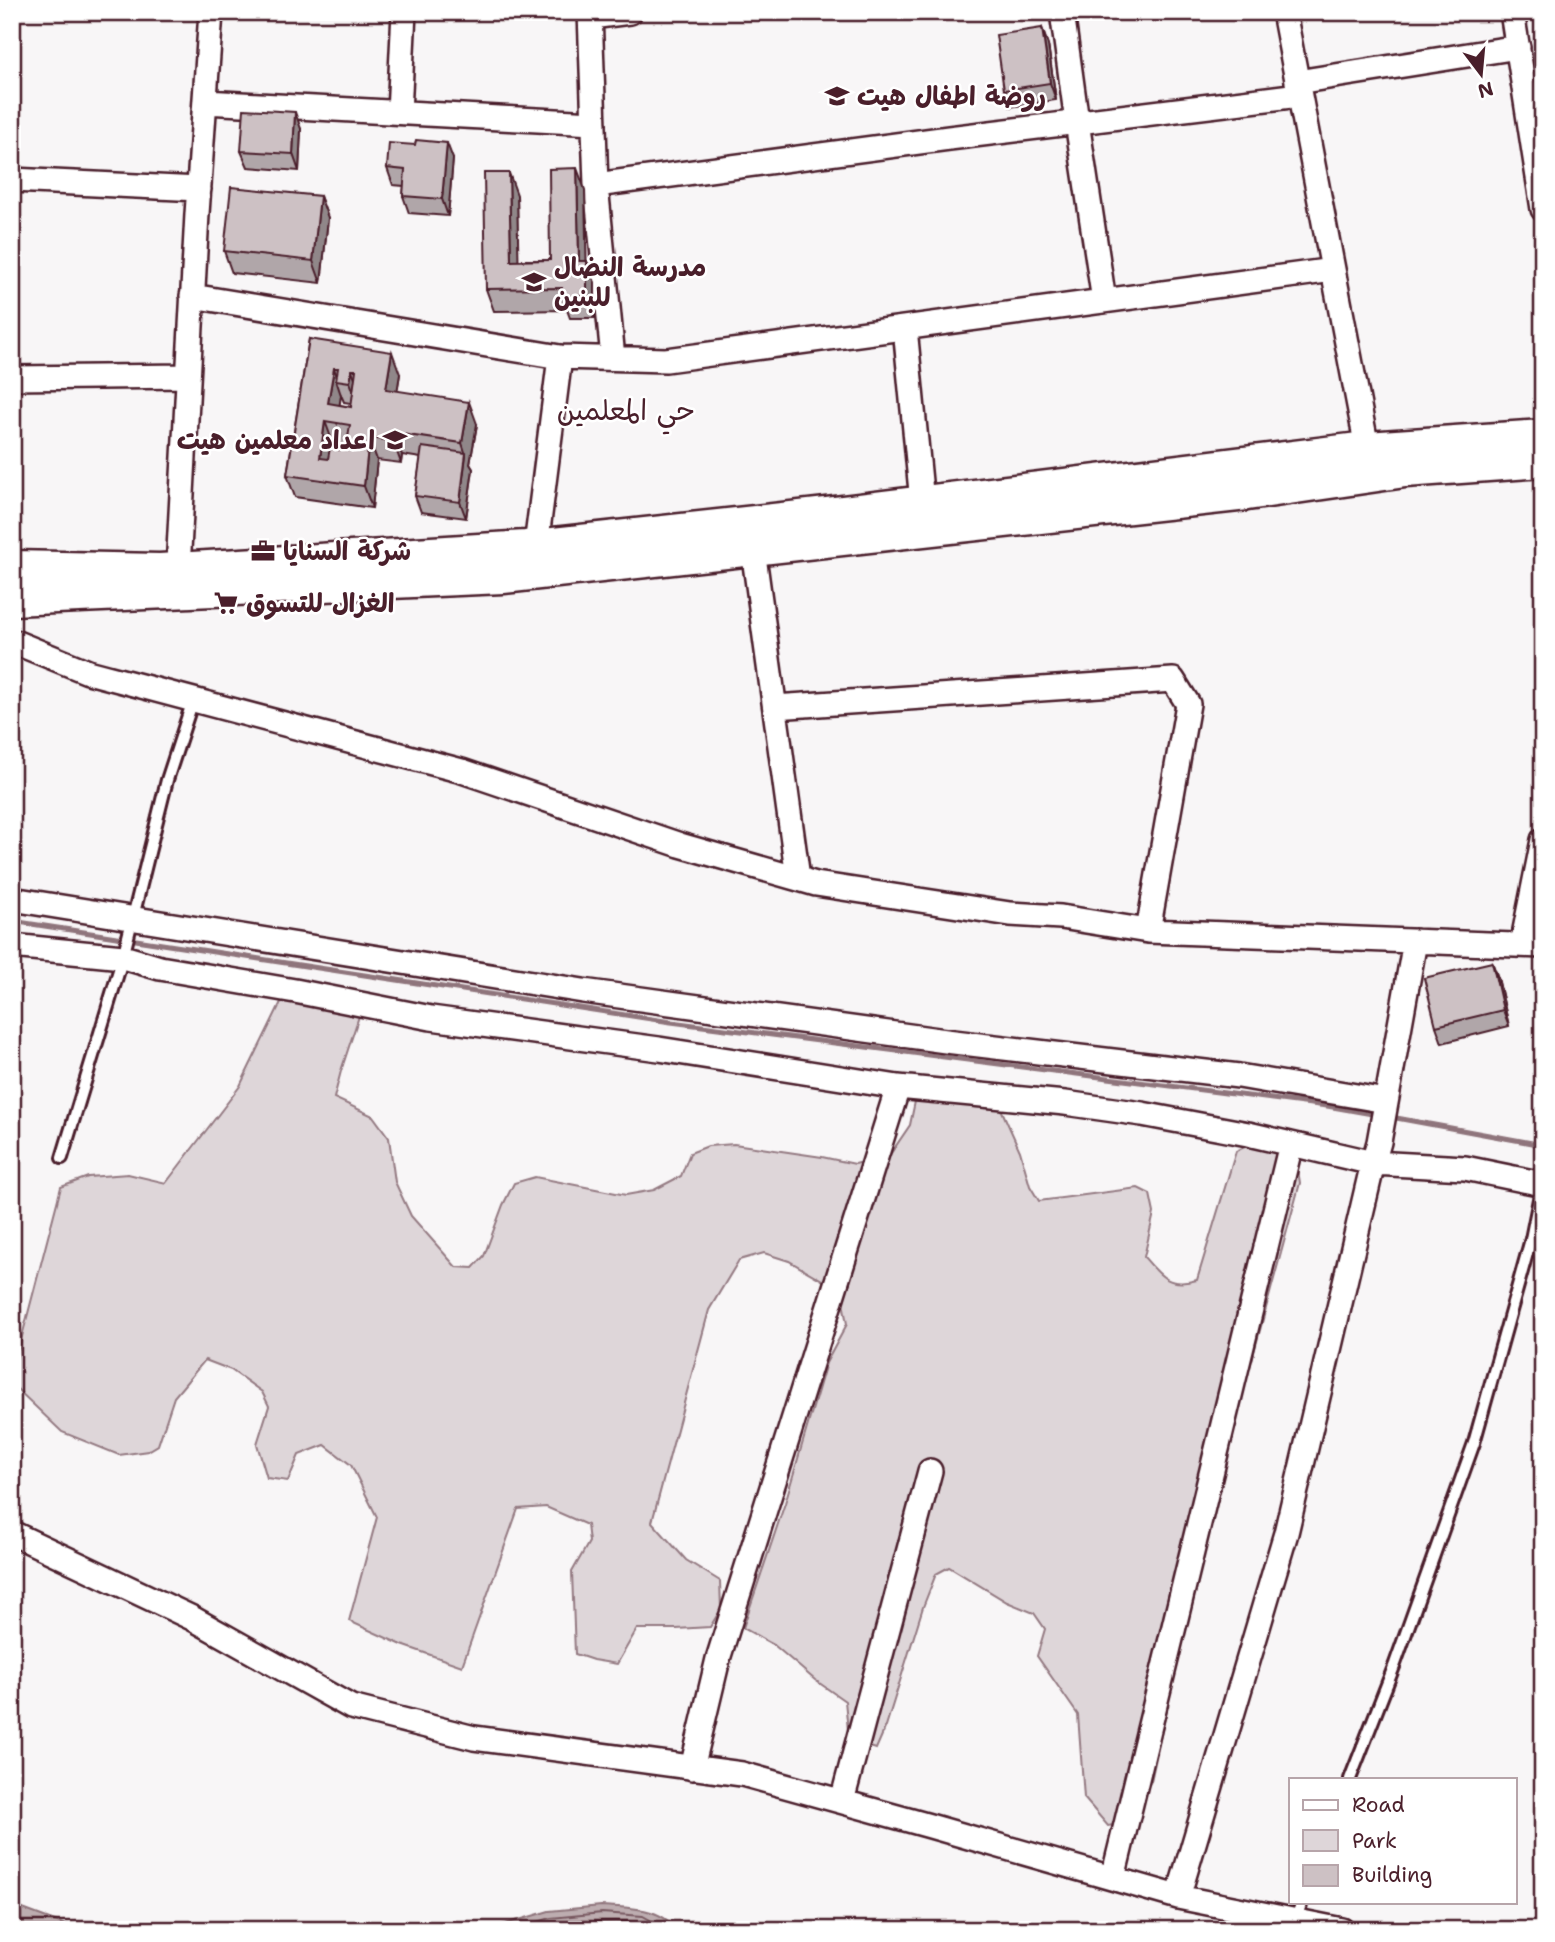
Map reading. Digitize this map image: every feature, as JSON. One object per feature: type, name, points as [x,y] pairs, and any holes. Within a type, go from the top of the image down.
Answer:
[{"type":"main road","points":[[12,567],[178,569],[536,546],[1367,448],[1543,436]]},
{"type":"main road","points":[[12,600],[503,577],[1247,494],[1405,471],[1543,461]]},
{"type":"street","points":[[178,569],[198,189],[211,12]]},
{"type":"street","points":[[400,113],[404,12]]},
{"type":"street","points":[[613,358],[596,185],[591,15],[630,12]]},
{"type":"street","points":[[1062,12],[1104,301]]},
{"type":"street","points":[[1284,12],[1367,448]]},
{"type":"street","points":[[1513,12],[1543,209]]},
{"type":"street","points":[[596,185],[1077,122],[1298,89],[1518,47]]},
{"type":"street","points":[[205,102],[594,123]]},
{"type":"street","points":[[12,180],[198,189]]},
{"type":"street","points":[[192,296],[560,357],[666,360],[1333,270]]},
{"type":"street","points":[[905,328],[922,502]]},
{"type":"street","points":[[536,546],[560,357]]},
{"type":"street","points":[[12,377],[188,376]]},
{"type":"street","points":[[753,549],[798,878]]},
{"type":"street","points":[[12,641],[88,672],[462,771],[680,845],[816,884],[1010,914],[1061,917],[1148,931],[1532,946],[1543,840]]},
{"type":"street","points":[[775,707],[1173,680],[1188,704],[1148,931]]},
{"type":"street","points":[[12,899],[583,991],[946,1041],[1239,1076],[1386,1105]]},
{"type":"street","points":[[1178,1897],[1286,1533],[1376,1153],[1415,941]]},
{"type":"street","points":[[12,946],[123,957],[160,968],[431,1018],[659,1049],[898,1087],[1090,1106],[1155,1116],[1291,1144],[1376,1153],[1543,1184]]},
{"type":"street","points":[[692,1768],[718,1659],[898,1087]]},
{"type":"street","points":[[1113,1878],[1291,1144]]},
{"type":"street","points":[[842,1801],[930,1471]]},
{"type":"street","points":[[12,1533],[192,1618],[351,1707],[474,1738],[742,1774],[1178,1897],[1299,1911],[1342,1930]]},
{"type":"lane","points":[[62,1158],[123,957],[167,780],[193,700]]},
{"type":"lane","points":[[1350,1778],[1395,1664],[1474,1443],[1531,1239],[1543,1184]]},
{"type":"green space","points":[[283,998],[360,1013],[334,1098],[373,1116],[389,1138],[395,1182],[411,1216],[456,1267],[473,1268],[484,1256],[514,1183],[535,1177],[626,1195],[654,1190],[681,1176],[690,1153],[708,1146],[734,1144],[855,1164],[889,1156],[910,1125],[917,1092],[987,1101],[1002,1111],[1020,1151],[1030,1186],[1039,1201],[1138,1188],[1150,1194],[1154,1213],[1144,1257],[1166,1279],[1187,1282],[1197,1280],[1236,1151],[1251,1144],[1286,1148],[1297,1164],[1300,1183],[1207,1525],[1151,1781],[1130,1822],[1108,1826],[1084,1798],[1078,1715],[1037,1656],[1045,1629],[1034,1613],[1007,1602],[949,1567],[936,1574],[876,1749],[849,1740],[845,1701],[774,1645],[743,1628],[785,1503],[826,1363],[847,1324],[841,1291],[789,1261],[764,1253],[739,1260],[709,1310],[652,1522],[686,1560],[720,1581],[721,1609],[710,1627],[637,1629],[617,1664],[575,1654],[572,1572],[589,1542],[587,1525],[546,1507],[518,1509],[462,1666],[402,1645],[349,1621],[377,1517],[351,1465],[325,1445],[299,1455],[288,1481],[267,1478],[257,1444],[269,1406],[262,1392],[231,1370],[205,1360],[174,1397],[158,1445],[148,1451],[119,1455],[62,1432],[16,1388],[13,1371],[61,1187],[88,1177],[128,1174],[166,1183],[240,1086]]},
{"type":"water","points":[[12,1905],[79,1930],[12,1930]]},
{"type":"water","points":[[601,1906],[632,1908],[652,1913],[670,1922],[676,1930],[485,1930],[549,1911]]},
{"type":"building","points":[[1042,28],[1050,83],[1004,90],[996,35]]},
{"type":"building","points":[[244,109],[295,112],[293,154],[241,151]]},
{"type":"building","points":[[416,140],[447,143],[442,199],[403,196],[405,170],[387,168],[389,143],[415,145]]},
{"type":"building","points":[[577,168],[579,261],[587,261],[587,296],[562,296],[562,288],[486,289],[484,173],[509,173],[511,261],[550,260],[549,169]]},
{"type":"building","points":[[231,187],[320,196],[313,261],[224,251]]},
{"type":"building","points":[[309,339],[392,352],[386,389],[469,402],[462,443],[394,433],[393,441],[369,438],[364,486],[287,475]],"holes":[[[334,368],[338,368],[336,380],[350,382],[352,370],[356,370],[351,407],[328,403]],[[325,421],[350,425],[346,451],[330,448],[328,459],[320,458]]]},
{"type":"building","points":[[422,447],[466,453],[460,502],[415,496]]},
{"type":"building","points":[[1492,962],[1503,1010],[1436,1026],[1424,978]]},
{"type":"waterway","points":[[12,921],[671,1022],[1327,1106],[1378,1115]]},
{"type":"waterway","points":[[1391,1117],[1543,1145]]},
{"type":"place","name":"روضة اطفال هيت","points":[[837,96]]},
{"type":"place","name":"مدرسة النضال للبنين","points":[[534,282]]},
{"type":"place","name":"اعداد معلمين هيت","points":[[395,440]]},
{"type":"place","name":"شركة السنايا","points":[[263,551]]},
{"type":"place","name":"الغزال للتسوق","points":[[226,603]]},
{"type":"district","name":"حي المعلمين","points":[[626,410]]}]
